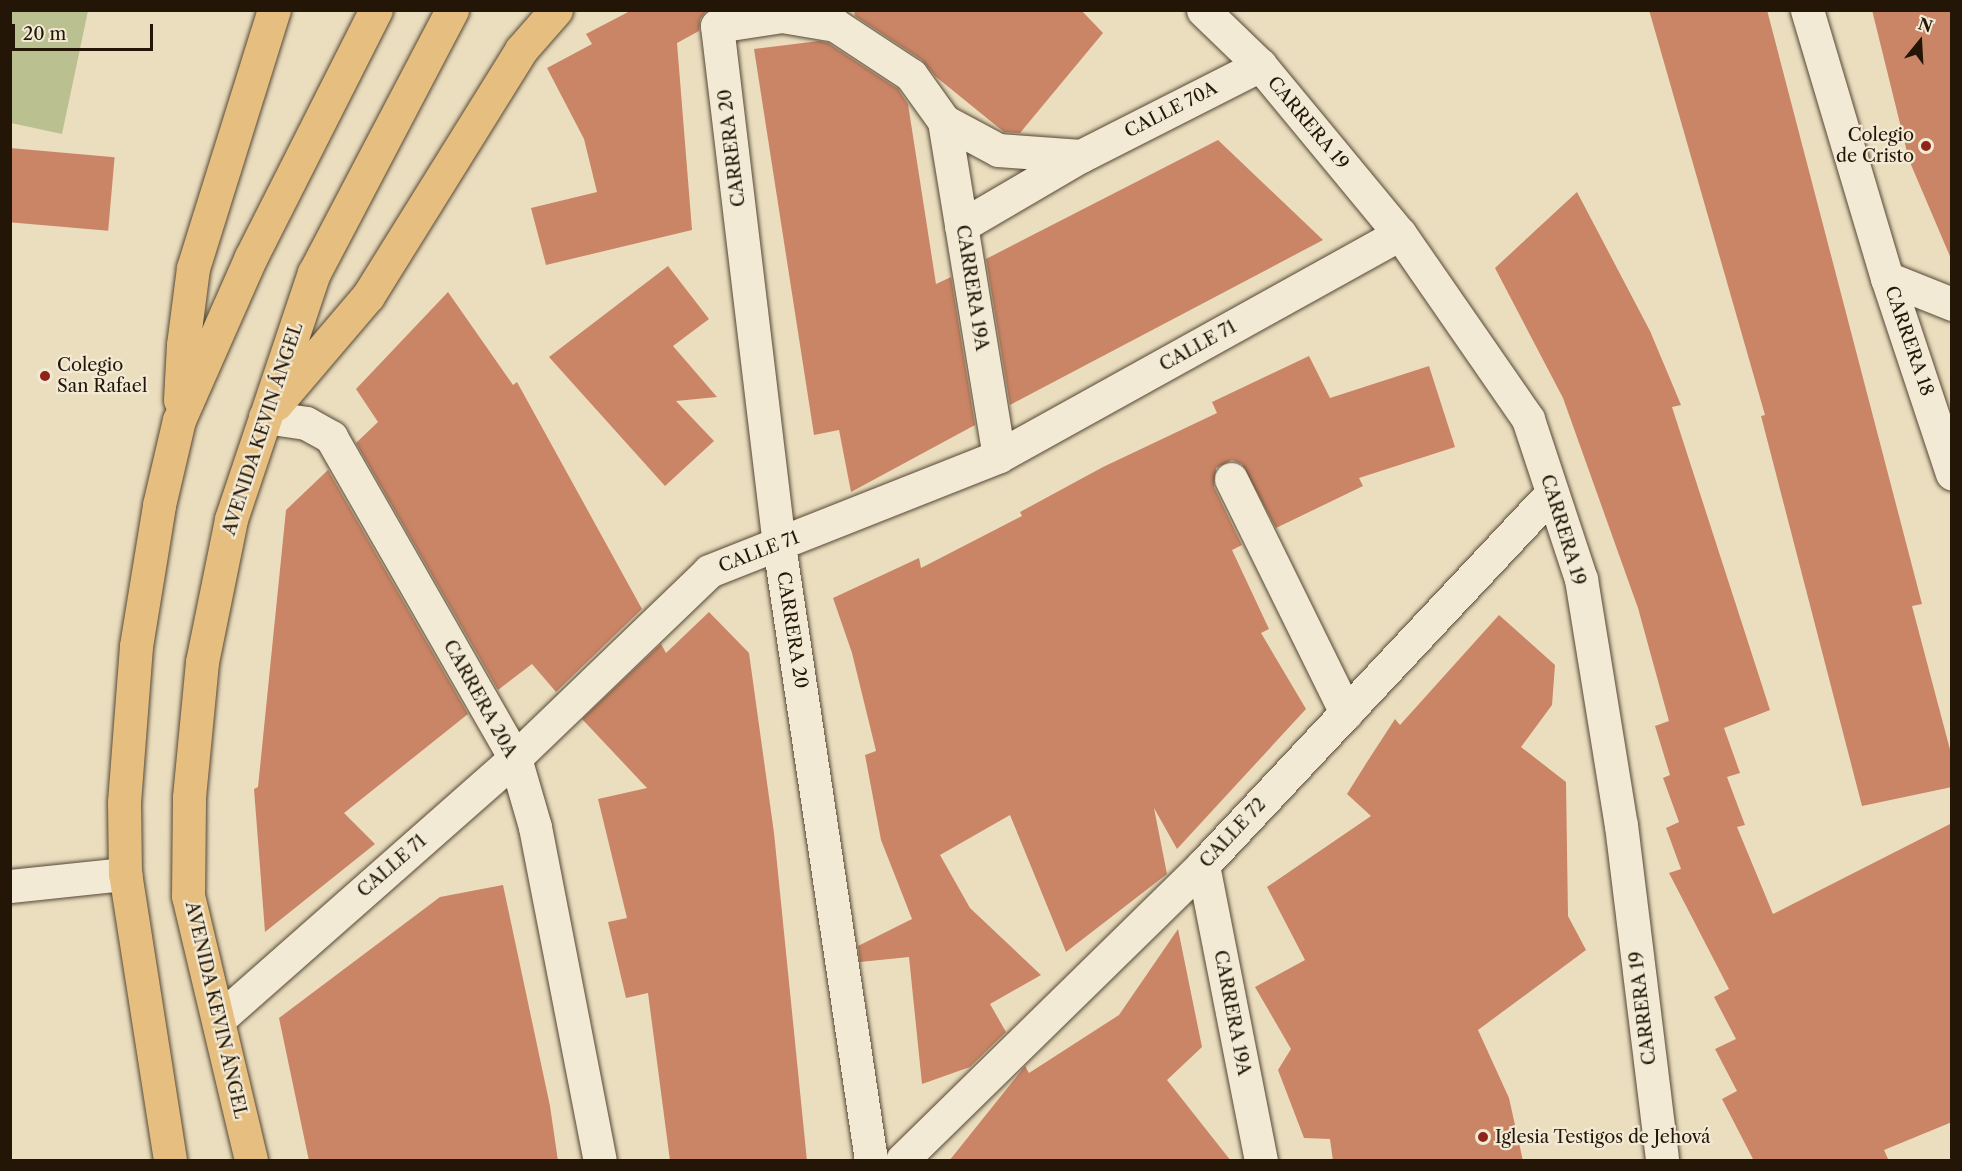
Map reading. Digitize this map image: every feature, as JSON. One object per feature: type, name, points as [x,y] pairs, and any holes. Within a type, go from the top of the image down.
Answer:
[{"type":"main road","points":[[180,420],[183,345],[193,268],[274,10]]},
{"type":"main road","points":[[170,1161],[125,874],[124,802],[136,646],[159,505],[180,420],[251,257],[376,10]]},
{"type":"main road","name":"AVENIDA KEVIN ÁNGEL","points":[[251,1161],[188,896],[189,796],[202,662],[231,519],[314,273],[452,10]]},
{"type":"main road","points":[[265,417],[369,296],[521,50],[556,10]]},
{"type":"street","name":"CARRERA 19","points":[[1203,10],[1260,65],[1400,234],[1528,420],[1581,579],[1621,825],[1662,1161]]},
{"type":"street","name":"CARRERA 18","points":[[1807,10],[1887,278],[1946,415],[1952,473]]},
{"type":"street","name":"CARRERA 20","points":[[871,1161],[779,546],[717,26],[782,16],[835,25],[911,75],[944,121]]},
{"type":"street","name":"CALLE 70A","points":[[961,226],[1081,156],[1260,65]]},
{"type":"street","points":[[944,121],[998,150],[1081,156]]},
{"type":"street","name":"CARRERA 19A","points":[[944,121],[999,456]]},
{"type":"street","name":"CALLE 71","points":[[219,1019],[515,758],[709,571],[779,546],[999,456],[1400,234]]},
{"type":"street","name":"CARRERA 18","points":[[1887,278],[1952,304]]},
{"type":"street","name":"CARRERA 20A","points":[[265,417],[306,423],[331,437],[515,758],[535,826],[600,1161]]},
{"type":"street","points":[[1231,479],[1346,713]]},
{"type":"street","name":"CALLE 72","points":[[902,1161],[1203,865],[1552,493]]},
{"type":"street","name":"CARRERA 19A","points":[[1203,865],[1261,1161]]},
{"type":"street","points":[[10,886],[125,874]]},
{"type":"green space","points":[[11,10],[88,11],[62,134],[11,123]]},
{"type":"building","points":[[632,10],[707,10],[700,19],[699,31],[677,43],[692,230],[546,265],[531,208],[597,192],[584,139],[547,68],[592,44],[586,34]]},
{"type":"building","points":[[854,10],[1081,10],[1103,33],[1020,133],[1004,132],[935,76],[922,60],[855,16]]},
{"type":"building","points":[[1649,10],[1767,10],[1922,604],[1912,606],[1952,757],[1952,787],[1862,806],[1761,416],[1765,415]]},
{"type":"building","name":"Colegio de Cristo","points":[[1872,10],[1952,10],[1952,261],[1909,160]]},
{"type":"building","points":[[819,41],[828,43],[898,89],[908,104],[936,284],[951,277],[975,425],[851,492],[839,430],[814,435],[754,49]]},
{"type":"building","points":[[1218,140],[1323,240],[1010,405],[986,259]]},
{"type":"building","points":[[10,148],[115,157],[108,231],[10,222]]},
{"type":"building","points":[[1577,192],[1650,331],[1681,405],[1672,407],[1770,710],[1724,728],[1740,773],[1727,777],[1745,825],[1737,827],[1773,914],[1952,823],[1952,1122],[1884,1150],[1889,1161],[1754,1161],[1722,1099],[1737,1091],[1715,1049],[1736,1039],[1714,997],[1729,989],[1669,873],[1681,869],[1666,828],[1679,822],[1663,778],[1670,775],[1655,726],[1669,721],[1638,608],[1563,398],[1495,268]]},
{"type":"building","points":[[668,266],[709,319],[673,346],[717,397],[676,401],[714,441],[665,486],[549,357]]},
{"type":"building","points":[[448,292],[513,385],[517,382],[642,609],[556,692],[532,664],[498,690],[356,443],[378,422],[356,389]]},
{"type":"building","points":[[1309,356],[1330,398],[1429,366],[1455,447],[1359,478],[1363,486],[1276,528],[1242,464],[1232,460],[1216,468],[1214,487],[1242,545],[1232,550],[1269,629],[1261,633],[1306,709],[1177,849],[1154,808],[1167,874],[1066,952],[1010,815],[940,855],[970,908],[1041,975],[990,1004],[1006,1032],[970,1067],[922,1084],[909,957],[860,962],[858,946],[912,919],[881,840],[865,755],[876,751],[852,653],[833,598],[919,558],[921,568],[1022,516],[1020,512],[1103,467],[1217,413],[1212,402]]},
{"type":"building","points":[[328,470],[468,714],[344,813],[375,844],[265,932],[254,789],[258,787],[286,510]]},
{"type":"building","points":[[709,612],[749,653],[774,833],[807,1161],[670,1161],[648,993],[626,998],[608,922],[627,918],[598,799],[647,788],[582,719],[661,644],[666,653]]},
{"type":"building","points":[[1499,615],[1555,665],[1552,705],[1521,747],[1566,782],[1568,916],[1586,950],[1478,1030],[1509,1098],[1523,1161],[1333,1161],[1330,1139],[1304,1138],[1278,1070],[1291,1049],[1255,987],[1305,960],[1267,887],[1371,816],[1347,794],[1367,762],[1395,719],[1400,725]]},
{"type":"building","points":[[503,885],[550,1106],[558,1161],[309,1161],[279,1018],[440,897]]},
{"type":"building","points":[[1178,929],[1202,1047],[1167,1080],[1231,1161],[949,1161],[1025,1066],[1029,1073],[1119,1015]]},
{"type":"place","name":"Colegio de Cristo","points":[[1926,146]]},
{"type":"place","name":"Colegio San Rafael","points":[[45,376]]},
{"type":"place","name":"Iglesia Testigos de Jehová","points":[[1483,1137]]}]
